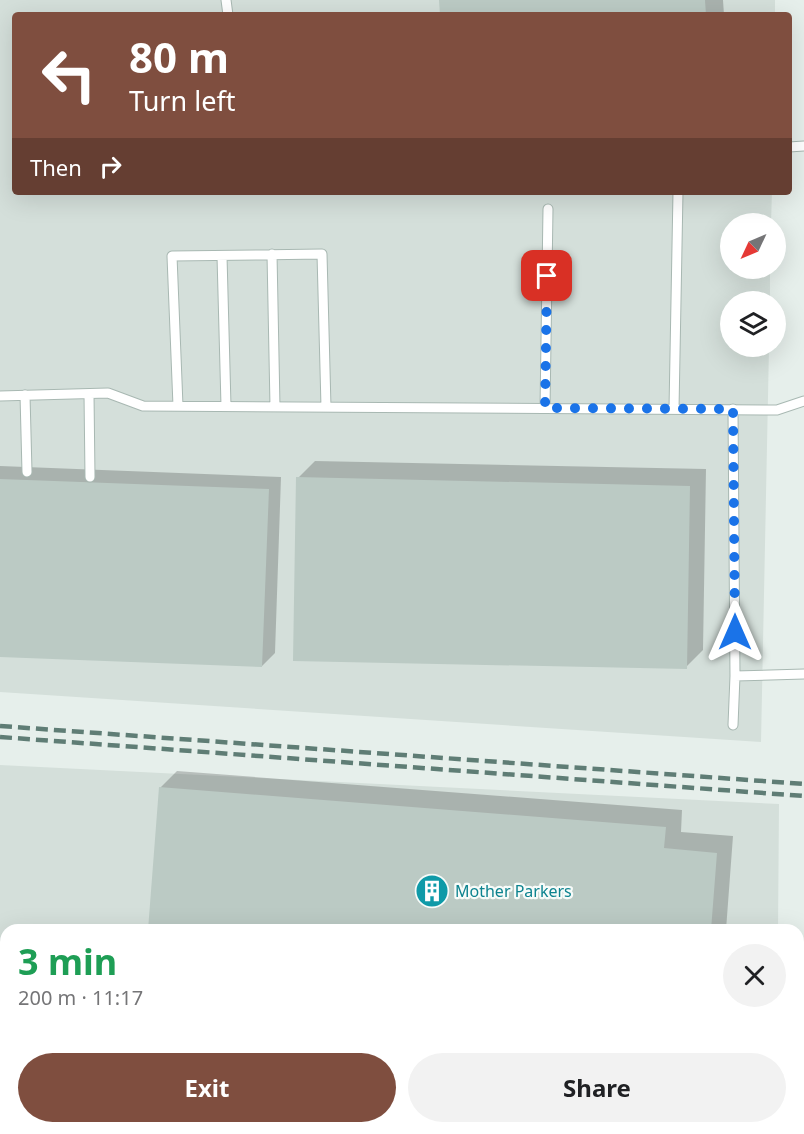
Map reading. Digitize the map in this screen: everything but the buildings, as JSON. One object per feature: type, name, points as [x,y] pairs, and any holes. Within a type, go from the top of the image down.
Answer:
[{"type":"lane","points":[[674,409],[678,195]]},
{"type":"lane","points":[[545,408],[548,209]]},
{"type":"lane","points":[[272,254],[275,407]]},
{"type":"lane","points":[[177,406],[172,256],[322,254],[326,407]]},
{"type":"lane","points":[[222,256],[226,406]]},
{"type":"lane","points":[[0,396],[108,393],[143,406],[275,407],[777,410],[804,402]]},
{"type":"lane","points":[[89,394],[90,477]]},
{"type":"lane","points":[[24,395],[27,472]]},
{"type":"lane","points":[[733,409],[735,676],[733,725]]},
{"type":"lane","points":[[735,676],[804,674]]},
{"type":"shaded area","points":[[0,0],[775,0],[775,12],[12,12],[12,195],[772,195],[771,213],[720,213],[720,279],[770,279],[770,291],[720,291],[720,357],[769,357],[761,742],[0,692]]},
{"type":"shaded area","points":[[0,765],[779,804],[778,924],[0,924]]},
{"type":"railway","points":[[0,726],[804,784]]},
{"type":"railway","points":[[0,737],[804,796]]},
{"type":"place","name":"Mother Parkers","points":[[432,891]]},
{"type":"route","points":[[547,276],[545,408],[733,409],[735,632]]}]
